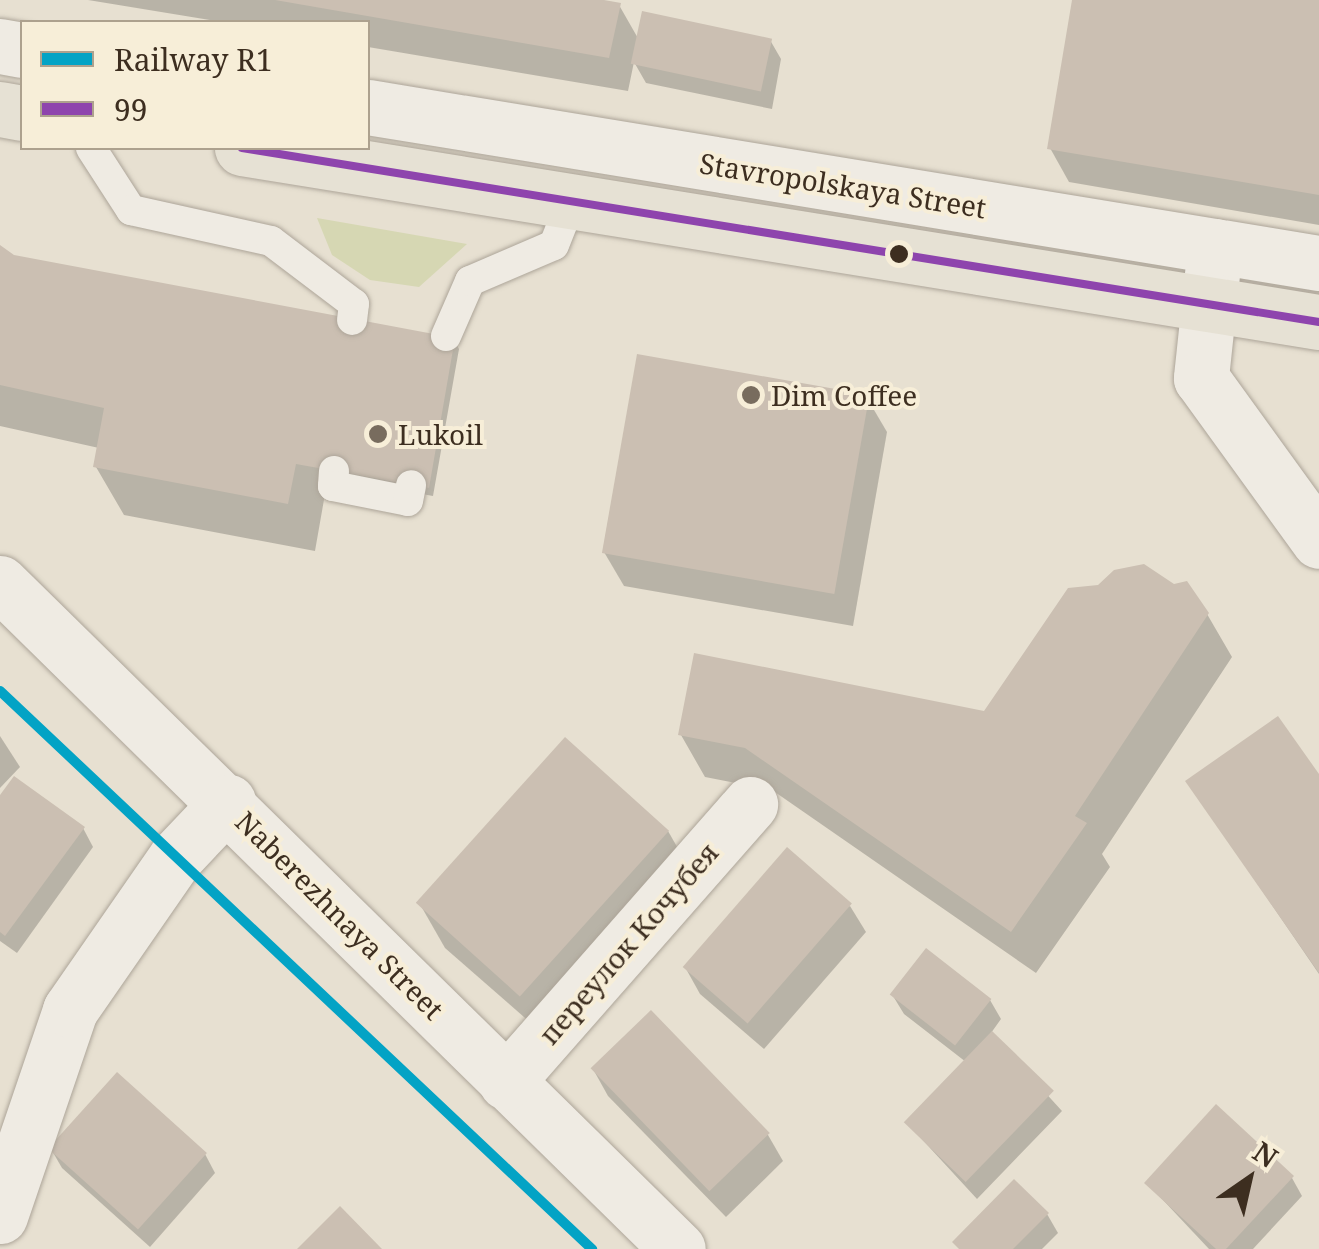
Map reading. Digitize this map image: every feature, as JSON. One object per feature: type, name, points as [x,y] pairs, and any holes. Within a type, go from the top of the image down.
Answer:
[{"type":"main road","points":[[254,150],[1319,322]]},
{"type":"street","name":"Stavropolskaya Street","points":[[370,106],[1319,263]]},
{"type":"street","points":[[1215,246],[1205,304],[1201,378],[1319,541]]},
{"type":"street","name":"Naberezhnaya Street","points":[[0,583],[228,802],[678,1249]]},
{"type":"street","points":[[0,1093],[70,1010],[176,857],[228,802]]},
{"type":"street","name":"переулок Кочубея","points":[[506,1082],[750,804]]},
{"type":"street","points":[[0,1216],[70,1010]]},
{"type":"lane","points":[[92,150],[131,210],[271,242],[354,304],[352,320]]},
{"type":"lane","points":[[446,336],[470,281],[554,245],[571,202]]},
{"type":"lane","points":[[334,471],[333,486],[408,501],[411,485]]},
{"type":"green space","points":[[317,218],[467,244],[419,287],[370,280],[332,255]]},
{"type":"building","points":[[275,0],[604,0],[621,3],[609,58]]},
{"type":"building","points":[[1072,0],[1319,0],[1319,195],[1047,149]]},
{"type":"building","points":[[642,11],[772,39],[761,91],[631,64]]},
{"type":"building","points":[[0,245],[14,255],[455,338],[429,488],[296,464],[288,504],[93,467],[104,408],[0,385]]},
{"type":"building","points":[[637,354],[869,395],[834,594],[602,553]]},
{"type":"building","points":[[1144,564],[1174,584],[1187,581],[1209,613],[1075,816],[1087,823],[1011,932],[745,748],[678,735],[694,653],[984,711],[1068,588],[1098,585],[1114,570]]},
{"type":"building","points":[[1278,716],[1319,774],[1319,973],[1185,781]]},
{"type":"building","points":[[565,737],[669,831],[520,996],[416,903]]},
{"type":"building","points":[[14,776],[85,827],[5,936],[0,932],[0,795]]},
{"type":"building","points":[[787,847],[852,903],[748,1023],[683,967]]},
{"type":"building","points":[[926,948],[991,999],[955,1046],[890,994]]},
{"type":"building","points":[[651,1010],[770,1133],[709,1191],[591,1068]]},
{"type":"building","points":[[992,1031],[1054,1091],[966,1182],[904,1122]]},
{"type":"building","points":[[117,1072],[207,1153],[138,1230],[48,1149]]},
{"type":"building","points":[[1216,1104],[1294,1176],[1226,1249],[1216,1249],[1144,1183]]},
{"type":"building","points":[[1014,1179],[1049,1213],[1013,1249],[959,1249],[952,1242]]},
{"type":"building","points":[[340,1206],[382,1249],[297,1249]]},
{"type":"rail line","name":"R1","points":[[0,691],[592,1249]]},
{"type":"transit line","name":"99","points":[[254,150],[1319,322]]},
{"type":"place","name":"Dim Coffee","points":[[751,395]]},
{"type":"place","name":"Lukoil","points":[[378,434]]}]
